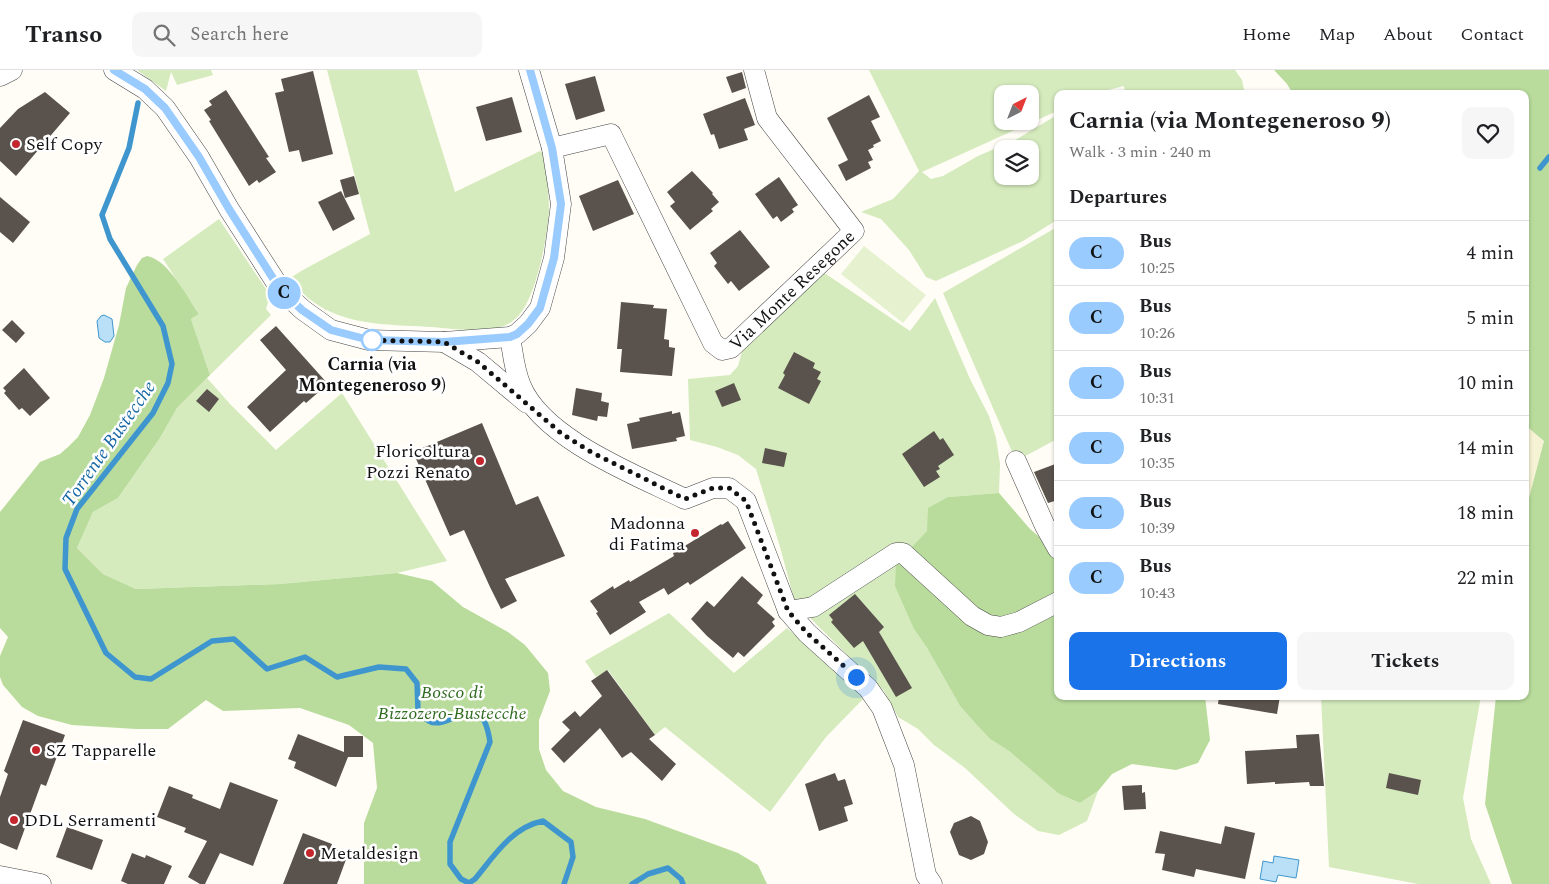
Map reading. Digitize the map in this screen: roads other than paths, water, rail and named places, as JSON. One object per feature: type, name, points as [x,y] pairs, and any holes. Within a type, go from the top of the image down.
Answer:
[{"type":"street","points":[[0,76],[12,70]]},
{"type":"street","points":[[114,70],[145,89],[165,108],[199,157],[229,209],[276,283],[302,310],[331,330],[369,340],[444,342],[510,337],[517,334],[528,324],[540,308],[554,258],[561,204],[552,148],[530,70]]},
{"type":"street","name":"Via Monte Resegone","points":[[552,148],[611,134],[713,343],[722,350],[732,348],[854,231],[767,118],[754,70]]},
{"type":"street","points":[[510,337],[515,368],[521,387],[539,414]]},
{"type":"street","points":[[444,342],[478,362],[562,434],[591,452],[685,499],[713,488],[729,488],[746,501],[788,611],[807,633],[868,688],[882,708],[904,764],[926,875],[932,884]]},
{"type":"street","points":[[1016,461],[1054,542]]},
{"type":"street","points":[[788,611],[813,607],[896,554],[903,553],[972,616],[988,625],[1000,627],[1019,622],[1054,604]]},
{"type":"street","points":[[0,876],[42,884]]},
{"type":"water","points":[[104,315],[112,319],[114,336],[110,342],[105,342],[99,338],[97,321]]},
{"type":"water","points":[[1274,856],[1299,860],[1296,878],[1278,875],[1276,882],[1260,879],[1263,861],[1273,863]]},
{"type":"waterway","name":"Torrente Bustecche","points":[[138,103],[129,148],[102,215],[110,239],[163,326],[172,364],[168,383],[153,413],[77,509],[66,538],[65,569],[106,653],[135,677],[151,679],[212,641],[234,639],[267,669],[305,657],[337,677],[379,667],[406,669],[417,683],[418,711],[429,721],[437,723],[472,712],[480,715],[486,724],[490,742],[450,842],[450,864],[461,879],[469,883],[475,879],[513,836],[522,829],[543,821],[571,842],[573,857],[564,884]]},
{"type":"waterway","points":[[1540,168],[1549,157]]},
{"type":"waterway","name":"Torrente Bustecche","points":[[632,884],[648,874],[668,868],[681,879],[683,884]]},
{"type":"place","name":"Self Copy","points":[[16,144]]},
{"type":"place","name":"Carnia (via Montegeneroso 9)","points":[[372,340]]},
{"type":"place","name":"Floricoltura Pozzi Renato","points":[[480,461]]},
{"type":"place","name":"Madonna di Fatima","points":[[695,533]]},
{"type":"place","name":"SZ Tapparelle","points":[[36,750]]},
{"type":"place","name":"DDL Serramenti","points":[[14,820]]},
{"type":"place","name":"Metaldesign","points":[[310,853]]},
{"type":"park label","name":"Bosco di Bizzozero-Bustecche","points":[[452,702]]}]
